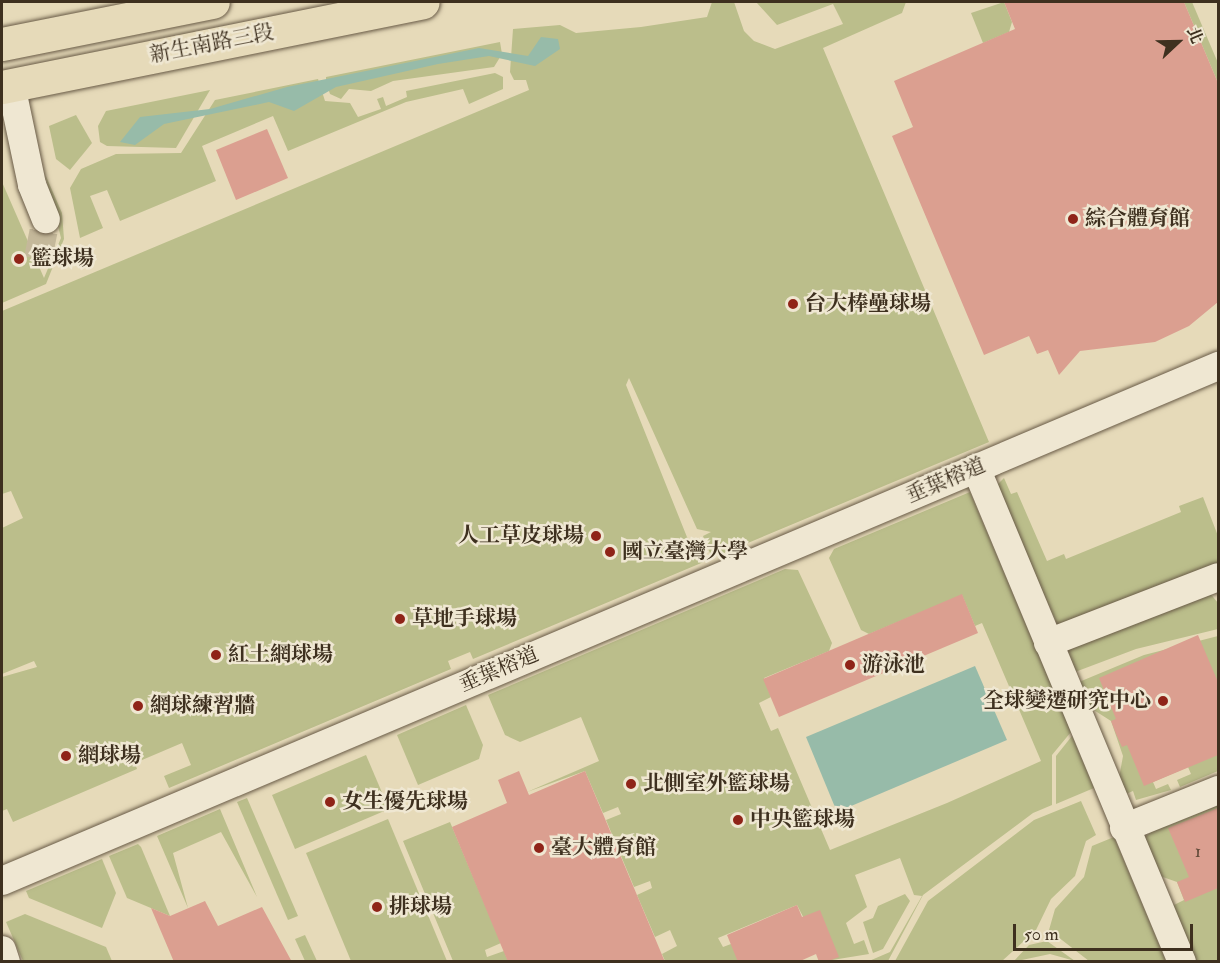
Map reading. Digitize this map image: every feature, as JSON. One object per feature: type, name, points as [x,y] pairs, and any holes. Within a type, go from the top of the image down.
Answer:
[{"type":"main road","name":"新生南路三段","points":[[2,44],[136,9],[213,2]]},
{"type":"main road","name":"新生南路三段","points":[[6,86],[423,2]]},
{"type":"street","points":[[6,86],[32,185],[46,219]]},
{"type":"street","name":"垂葉榕道","points":[[2,881],[1218,366]]},
{"type":"street","points":[[986,464],[1048,644],[1182,962]]},
{"type":"street","points":[[1048,644],[1218,577]]},
{"type":"street","points":[[1124,828],[1218,790]]},
{"type":"street","points":[[2,950],[6,962]]},
{"type":"shaded area","points":[[712,2],[734,2],[744,31],[754,41],[775,49],[843,24],[833,4],[777,25],[756,2],[906,2],[902,13],[823,48],[989,442],[712,558],[703,536],[711,532],[697,529],[629,378],[626,385],[695,557],[703,554],[706,561],[473,659],[470,652],[448,661],[451,669],[169,788],[164,776],[191,765],[182,743],[135,763],[137,769],[13,822],[7,809],[2,811],[2,677],[37,667],[34,661],[2,674],[2,528],[23,518],[11,491],[2,494],[2,311],[529,90],[526,80],[514,80],[510,72],[513,29],[560,25],[576,33],[641,27],[707,17]]},
{"type":"shaded area","points":[[1004,2],[1012,22],[1009,32],[983,43],[971,13]]},
{"type":"shaded area","points":[[1184,2],[1192,2],[1218,63],[1218,83]]},
{"type":"shaded area","points":[[541,37],[558,39],[560,49],[535,66],[489,56],[438,64],[336,87],[294,111],[269,102],[164,124],[135,145],[120,142],[140,117],[210,109],[287,87],[479,48],[528,56]]},
{"type":"shaded area","points":[[500,42],[502,54],[494,67],[393,81],[371,91],[349,89],[341,99],[330,94],[326,82],[326,77]]},
{"type":"shaded area","points":[[495,73],[503,77],[503,89],[469,104],[463,89],[406,102],[288,151],[273,116],[202,146],[216,181],[120,221],[107,190],[90,196],[103,228],[80,238],[70,188],[81,169],[116,154],[181,153],[215,100],[318,79],[325,101],[350,103],[358,117],[381,109],[377,99],[383,97],[386,106],[407,97],[406,91]]},
{"type":"shaded area","points":[[210,90],[176,148],[107,146],[100,142],[98,126],[106,111]]},
{"type":"shaded area","points":[[76,115],[92,143],[70,170],[56,159],[49,126]]},
{"type":"shaded area","name":"籃球場","points":[[45,174],[62,213],[64,239],[46,284],[2,303],[2,182],[44,278],[61,238]]},
{"type":"shaded area","points":[[1004,478],[1011,494],[1017,492],[1047,561],[1064,554],[1066,559],[1181,512],[1179,506],[1203,497],[1218,536],[1218,563],[1058,626],[996,486]]},
{"type":"shaded area","points":[[970,492],[1071,732],[1052,755],[1052,805],[1033,813],[923,895],[888,961],[869,961],[890,952],[922,896],[914,895],[900,858],[855,875],[867,907],[846,923],[854,944],[864,940],[869,954],[826,961],[797,905],[718,938],[723,947],[731,944],[770,961],[665,961],[662,954],[677,946],[670,930],[655,937],[637,895],[652,888],[650,881],[634,887],[606,820],[621,814],[618,807],[603,813],[585,771],[527,792],[599,761],[581,717],[520,742],[505,735],[488,695],[785,569],[798,570],[832,643],[829,651],[764,678],[771,697],[759,703],[771,731],[778,728],[830,850],[947,803],[1041,761],[982,623],[975,626],[962,595],[869,634],[861,630],[829,558],[834,549]]},
{"type":"shaded area","points":[[1209,592],[1218,603],[1218,629],[1136,649],[1075,672],[1068,650]]},
{"type":"shaded area","name":"全球變遷研究中心","points":[[1218,636],[1218,771],[1180,787],[1177,780],[1191,774],[1188,767],[1153,782],[1156,789],[1168,784],[1171,790],[1136,800],[1133,791],[1126,794],[1119,778],[1123,756],[1111,721],[1089,707],[1079,682],[1144,655]]},
{"type":"shaded area","points":[[975,666],[1007,740],[837,812],[806,737]]},
{"type":"shaded area","points":[[466,705],[483,745],[479,759],[418,785],[397,735]]},
{"type":"shaded area","points":[[1072,736],[1094,788],[1056,804],[1056,756]]},
{"type":"shaded area","name":"女生優先球場","points":[[366,755],[389,809],[295,849],[272,795]]},
{"type":"shaded area","points":[[247,798],[298,916],[288,920],[237,802]]},
{"type":"shaded area","points":[[1081,801],[1096,835],[1086,841],[1075,876],[1051,899],[1036,930],[1002,961],[895,961],[928,901],[1034,820]]},
{"type":"shaded area","points":[[1218,805],[1218,961],[1196,961],[1172,906],[1184,900],[1177,882],[1160,876],[1144,838],[1165,820],[1168,826]]},
{"type":"shaded area","points":[[220,809],[257,897],[221,832],[173,853],[188,908],[157,836]]},
{"type":"shaded area","name":"排球場","points":[[388,819],[447,961],[351,961],[306,853]]},
{"type":"shaded area","points":[[450,822],[501,943],[485,950],[487,957],[504,951],[508,961],[453,961],[403,841]]},
{"type":"shaded area","points":[[1114,837],[1166,961],[1089,961],[1049,930],[1055,909],[1084,877],[1092,846]]},
{"type":"shaded area","points":[[138,844],[170,916],[127,898],[109,856]]},
{"type":"shaded area","points":[[102,859],[116,893],[102,928],[29,898],[26,891]]},
{"type":"shaded area","points":[[905,894],[910,901],[883,949],[873,953],[863,922],[873,918],[878,906]]},
{"type":"shaded area","points":[[25,914],[106,947],[112,961],[23,961],[6,922]]},
{"type":"shaded area","points":[[305,935],[317,961],[305,961],[295,939]]},
{"type":"shaded area","points":[[1047,941],[1075,961],[1050,954],[1013,962],[1029,945]]},
{"type":"building","name":"綜合體育館","points":[[1004,2],[1184,2],[1218,83],[1218,302],[1189,326],[1155,342],[1080,351],[1059,375],[1048,350],[1037,354],[1029,336],[984,355],[892,136],[913,127],[894,81],[1015,29]]},
{"type":"building","points":[[267,129],[288,178],[236,200],[216,150]]},
{"type":"building","name":"游泳池","points":[[962,594],[978,633],[779,717],[763,679]]},
{"type":"building","name":"全球變遷研究中心","points":[[1198,635],[1218,682],[1218,755],[1144,786],[1127,745],[1122,747],[1116,734],[1111,721],[1116,719],[1099,678]]},
{"type":"building","name":"臺大體育館","points":[[519,771],[529,795],[585,771],[665,962],[508,962],[452,827],[507,803],[498,780]]},
{"type":"building","points":[[1218,808],[1218,888],[1185,902],[1177,882],[1189,877],[1168,828]]},
{"type":"building","points":[[205,901],[218,926],[262,907],[292,962],[174,962],[151,908],[170,916]]},
{"type":"building","points":[[797,905],[802,917],[820,910],[839,957],[826,962],[819,962],[816,954],[798,962],[738,962],[727,935]]},
{"type":"tunnel","points":[[38,259],[46,219]]},
{"type":"place","name":"綜合體育館","points":[[1073,219]]},
{"type":"place","name":"籃球場","points":[[19,259]]},
{"type":"place","name":"台大棒壘球場","points":[[793,304]]},
{"type":"place","name":"人工草皮球場","points":[[596,536]]},
{"type":"place","name":"國立臺灣大學","points":[[610,552]]},
{"type":"place","name":"草地手球場","points":[[400,619]]},
{"type":"place","name":"紅土網球場","points":[[216,655]]},
{"type":"place","name":"游泳池","points":[[850,665]]},
{"type":"place","name":"全球變遷研究中心","points":[[1163,701]]},
{"type":"place","name":"網球練習牆","points":[[138,706]]},
{"type":"place","name":"網球場","points":[[66,756]]},
{"type":"place","name":"北側室外籃球場","points":[[631,784]]},
{"type":"place","name":"女生優先球場","points":[[330,802]]},
{"type":"place","name":"中央籃球場","points":[[738,820]]},
{"type":"place","name":"臺大體育館","points":[[539,848]]},
{"type":"place","name":"排球場","points":[[377,907]]}]
